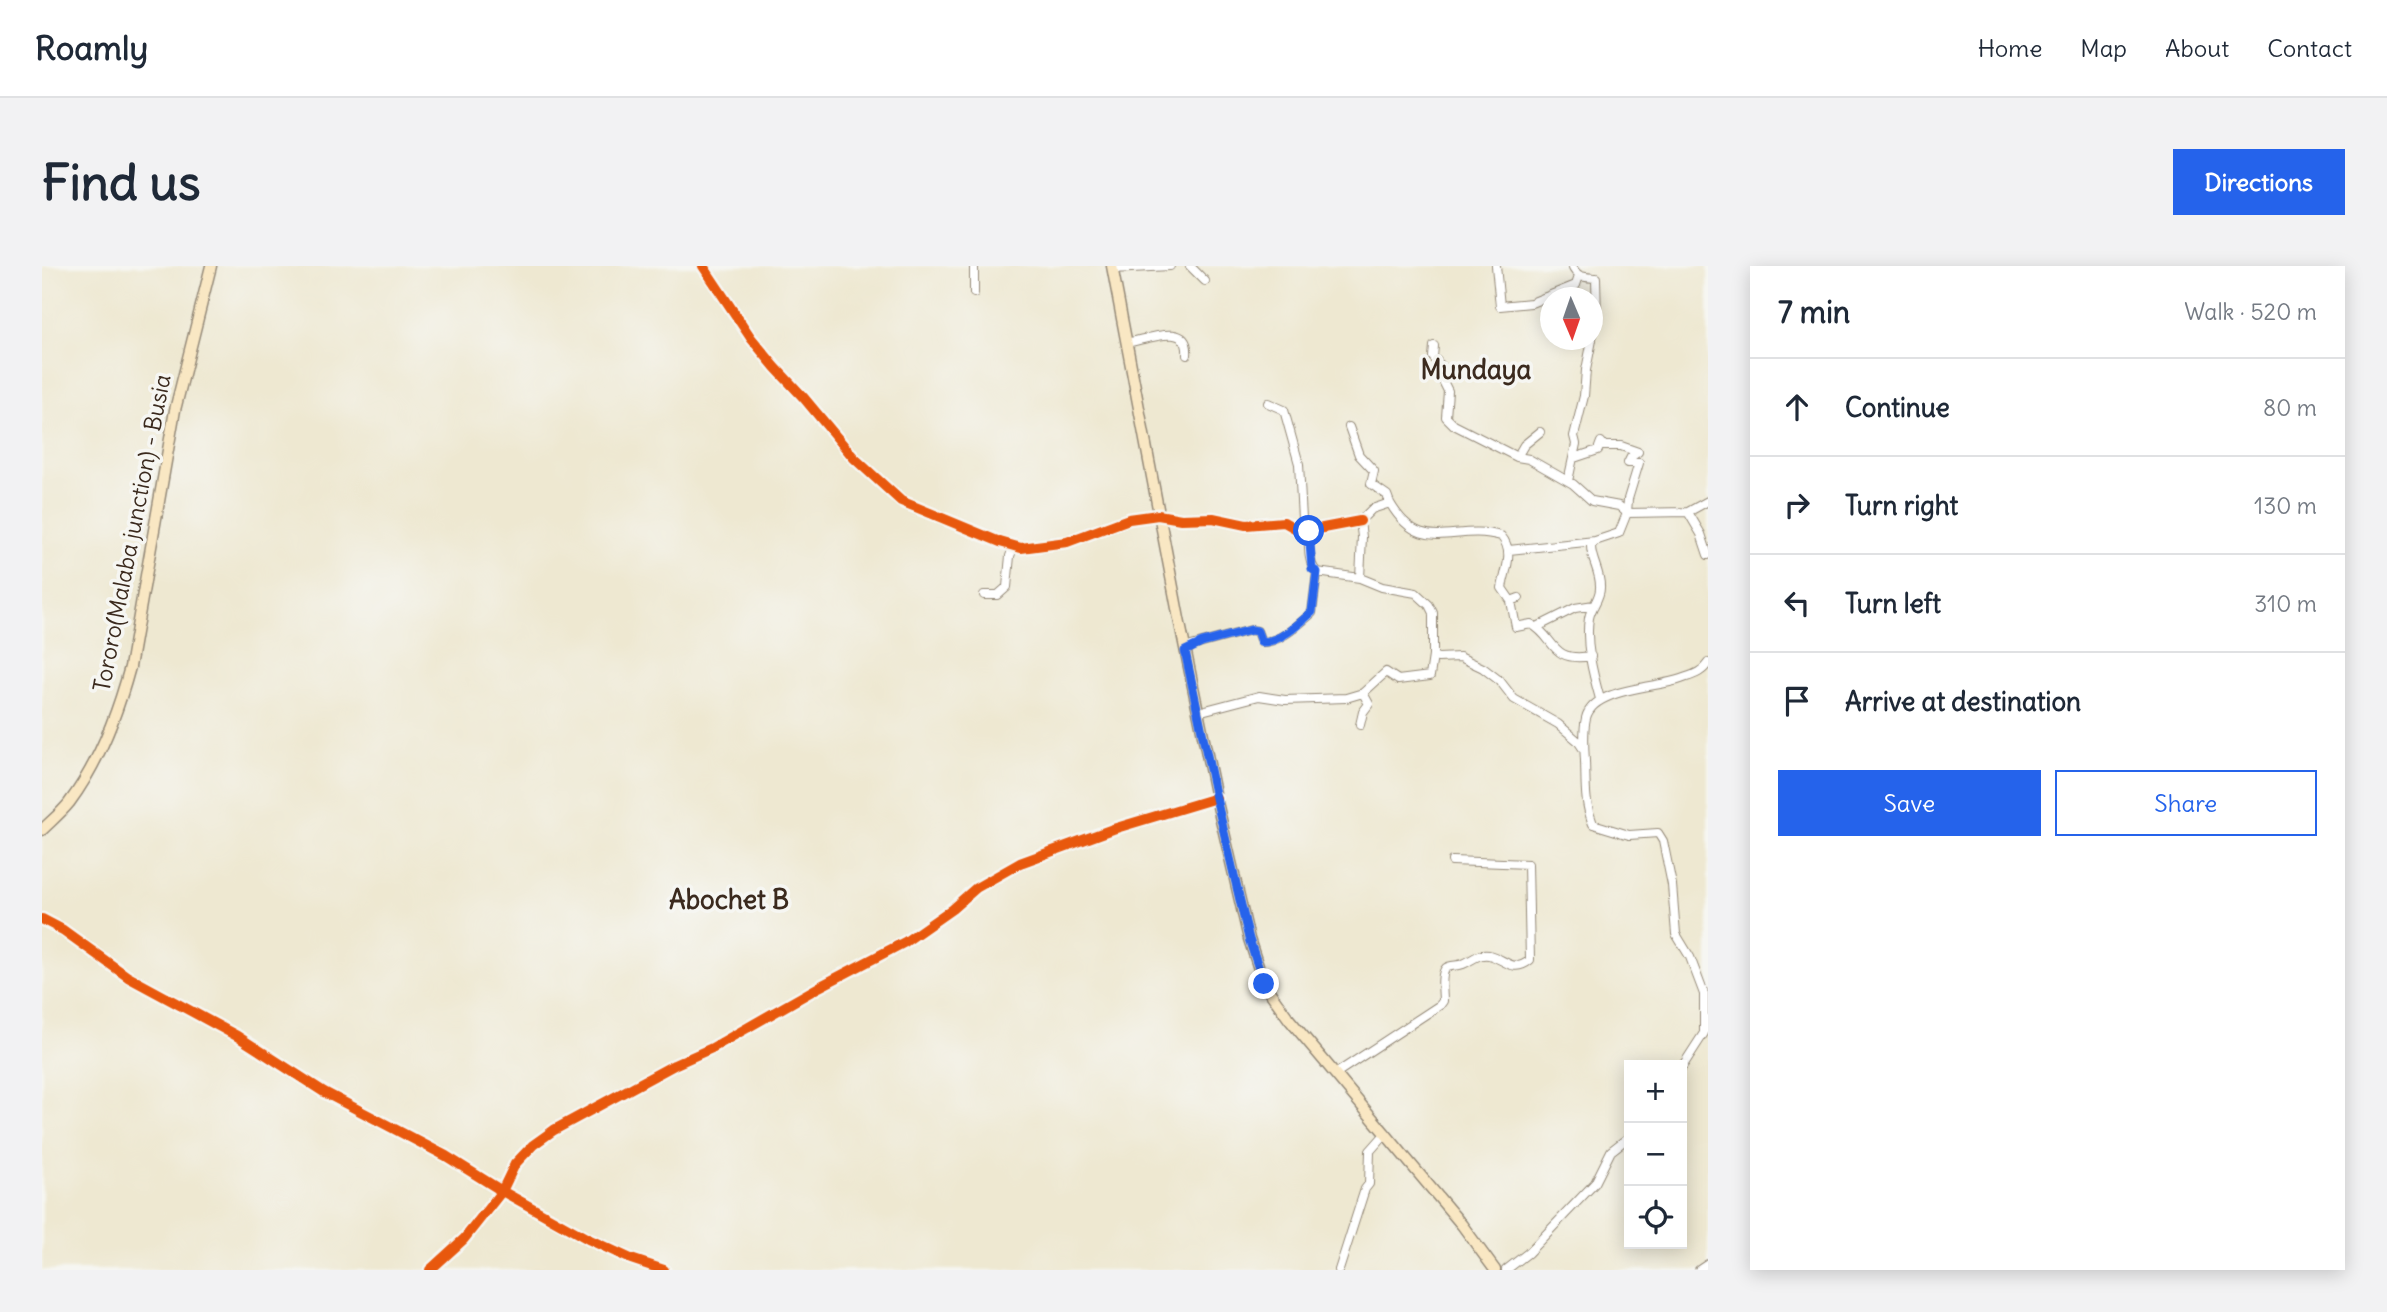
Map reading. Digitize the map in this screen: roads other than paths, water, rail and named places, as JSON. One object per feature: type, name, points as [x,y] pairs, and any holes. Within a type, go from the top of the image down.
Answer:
[{"type":"main road","name":"Tororo(Malaba junction) - Busia","points":[[42,830],[68,804],[90,771],[112,725],[123,693],[130,667],[175,410],[211,266]]},
{"type":"main road","points":[[1112,268],[1158,515],[1216,798],[1249,939],[1264,984],[1283,1012],[1462,1225],[1495,1270]]},
{"type":"street","points":[[703,266],[751,338],[853,458],[875,479],[901,501],[1000,542],[1021,548],[1058,544],[1129,519],[1158,515],[1181,519],[1213,518],[1246,525],[1284,522],[1298,530],[1308,531],[1360,521],[1372,509],[1390,503]]},
{"type":"street","points":[[974,266],[974,293]]},
{"type":"street","points":[[1112,268],[1170,266]]},
{"type":"street","points":[[1190,266],[1205,281]]},
{"type":"street","points":[[1496,266],[1500,306],[1531,303],[1576,285],[1579,276]]},
{"type":"street","points":[[1572,266],[1579,276],[1596,278],[1596,287]]},
{"type":"street","points":[[1126,342],[1174,334],[1183,338],[1188,346],[1187,355]]},
{"type":"street","points":[[1434,346],[1433,357],[1444,369],[1443,382],[1448,391],[1446,417],[1460,429],[1517,457],[1529,459],[1568,481],[1592,501],[1619,506],[1628,513],[1688,512],[1708,501]]},
{"type":"street","points":[[1568,481],[1574,458],[1574,436],[1584,396],[1590,350]]},
{"type":"street","points":[[1198,712],[1259,696],[1284,701],[1346,698],[1363,693],[1386,671],[1398,680],[1430,676],[1434,622],[1429,605],[1416,593],[1312,569],[1308,531],[1302,519],[1299,464],[1284,410],[1268,403]]},
{"type":"street","points":[[1349,428],[1359,455],[1374,471],[1371,484],[1387,495],[1401,521],[1422,534],[1437,536],[1489,533],[1504,539],[1509,550],[1502,588],[1515,600],[1516,627],[1531,624],[1537,627],[1554,650],[1569,656],[1591,656]]},
{"type":"street","points":[[1517,457],[1524,446],[1540,432]]},
{"type":"street","points":[[1509,550],[1595,541],[1619,533],[1628,513],[1628,499],[1639,463],[1628,463],[1638,452],[1621,446],[1604,446],[1601,442],[1598,450],[1574,458]]},
{"type":"street","points":[[1688,512],[1701,534],[1708,555]]},
{"type":"street","points":[[1360,521],[1360,578]]},
{"type":"street","points":[[1595,541],[1591,550],[1599,572],[1600,586],[1589,622],[1591,656],[1600,699]]},
{"type":"street","points":[[984,596],[998,594],[1007,587],[1010,556],[1014,546]]},
{"type":"street","points":[[1185,651],[1202,643],[1251,630],[1257,631],[1261,642],[1286,633],[1312,612],[1317,572]]},
{"type":"street","points":[[1537,627],[1565,612],[1594,605]]},
{"type":"street","points":[[1433,656],[1460,657],[1483,668],[1500,681],[1514,699],[1558,724],[1578,741],[1584,750]]},
{"type":"street","points":[[1687,1060],[1706,1033],[1704,994],[1690,957],[1676,934],[1672,885],[1663,841],[1658,833],[1629,835],[1593,824],[1584,795],[1584,750],[1586,716],[1600,699],[1671,683],[1700,672],[1708,663]]},
{"type":"street","points":[[1360,725],[1363,712],[1369,704],[1363,693]]},
{"type":"street","points":[[430,1270],[464,1238],[502,1191],[515,1164],[533,1145],[554,1130],[665,1070],[712,1048],[905,942],[994,876],[1020,863],[1097,834],[1216,798]]},
{"type":"street","points":[[1335,1074],[1440,1005],[1443,1001],[1444,971],[1448,967],[1483,955],[1489,955],[1513,967],[1522,966],[1530,960],[1528,864],[1452,861]]},
{"type":"street","points":[[42,919],[154,993],[196,1013],[324,1092],[446,1156],[588,1239],[631,1259],[664,1270]]},
{"type":"street","points":[[1339,1270],[1364,1189],[1369,1184],[1370,1152],[1386,1133]]},
{"type":"street","points":[[1506,1270],[1528,1253],[1595,1184],[1611,1151],[1624,1141]]},
{"type":"street","points":[[1699,1270],[1708,1264]]},
{"type":"district","name":"Mundaya","points":[[1476,370]]},
{"type":"district","name":"Abochet B","points":[[729,900]]}]
